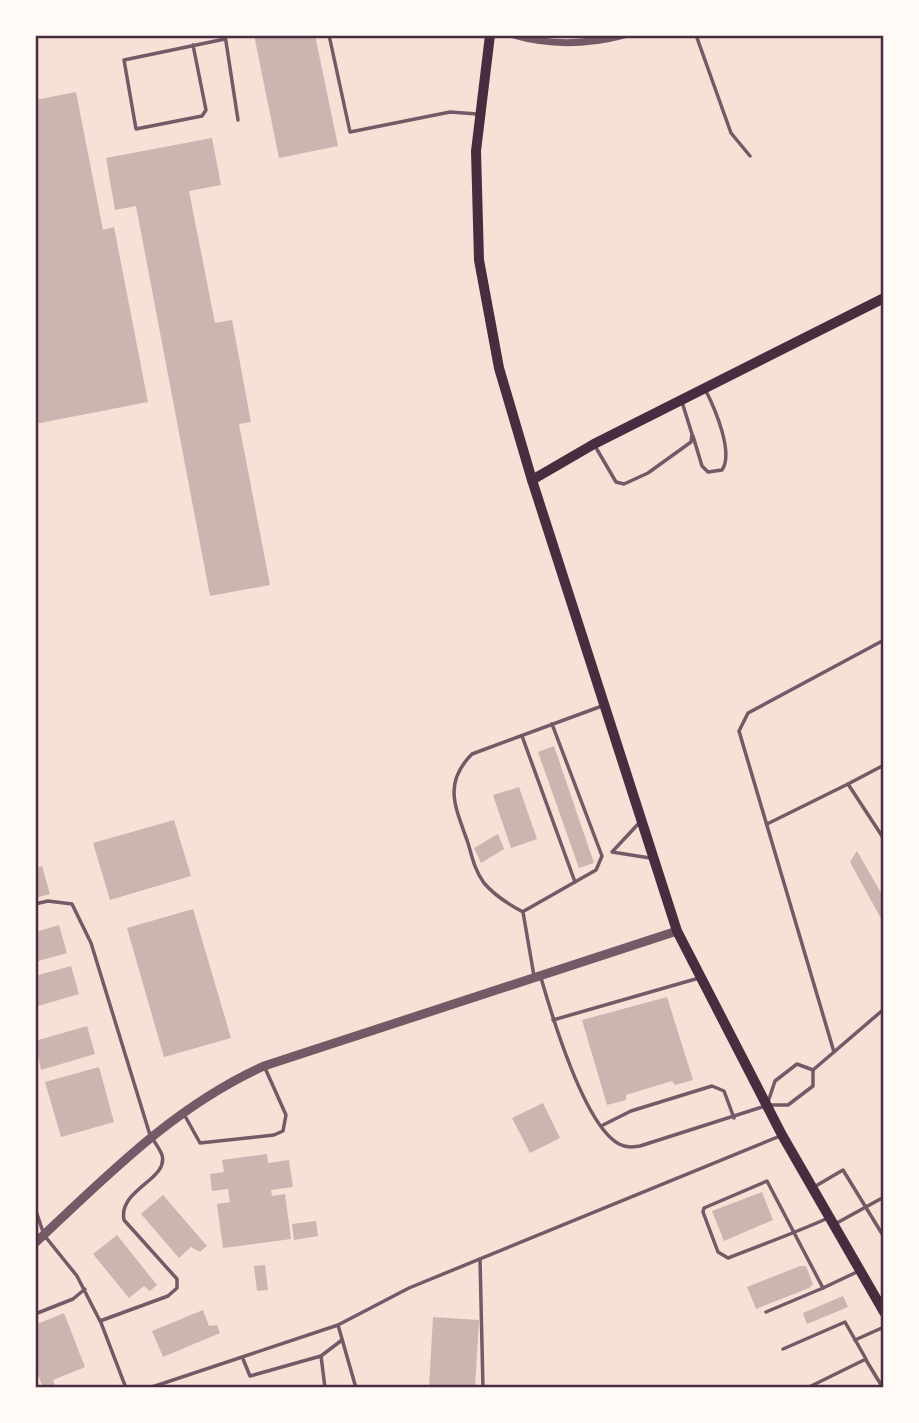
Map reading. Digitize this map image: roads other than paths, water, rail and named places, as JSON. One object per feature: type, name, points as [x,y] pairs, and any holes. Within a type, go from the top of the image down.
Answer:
[{"type":"main road","points":[[489,35],[480,114],[476,204],[481,272],[499,368],[532,480],[677,931],[782,1135],[884,1312]]},
{"type":"main road","points":[[532,480],[594,444],[884,298]]},
{"type":"street","points":[[513,35],[557,45],[598,42],[624,35]]},
{"type":"street","points":[[35,1243],[150,1135],[224,1084],[264,1066],[677,931]]},
{"type":"lane","points":[[329,35],[350,132],[450,112],[480,114]]},
{"type":"lane","points":[[696,35],[731,133],[750,156]]},
{"type":"lane","points":[[193,45],[206,110],[202,116],[136,129],[124,60],[225,37],[238,120]]},
{"type":"lane","points":[[681,400],[702,466],[708,472],[722,471],[728,460],[717,415],[705,388]]},
{"type":"lane","points":[[594,444],[608,472],[616,482],[624,484],[648,473],[685,447],[692,434]]},
{"type":"lane","points":[[834,1052],[739,731],[748,713],[884,640]]},
{"type":"lane","points":[[604,705],[472,754],[461,765],[454,782],[453,799],[477,873],[504,902],[523,912],[537,975],[569,1063],[602,1125],[616,1143],[628,1148],[734,1118],[766,1105],[788,1105],[813,1086],[813,1070],[884,1009]]},
{"type":"lane","points":[[523,912],[596,870],[602,856],[552,724]]},
{"type":"lane","points":[[522,736],[575,882]]},
{"type":"lane","points":[[766,824],[884,765]]},
{"type":"lane","points":[[848,784],[884,839]]},
{"type":"lane","points":[[602,856],[612,852],[641,820]]},
{"type":"lane","points":[[612,852],[654,858]]},
{"type":"lane","points":[[35,904],[48,901],[72,904],[91,943],[150,1135],[162,1156],[162,1165],[126,1201],[122,1210],[124,1220],[177,1279],[177,1289],[168,1296],[100,1321]]},
{"type":"lane","points":[[552,1018],[701,977]]},
{"type":"lane","points":[[766,1105],[775,1081],[797,1064],[813,1070]]},
{"type":"lane","points":[[182,1111],[200,1143],[274,1135],[283,1131],[286,1115],[264,1066]]},
{"type":"lane","points":[[602,1125],[631,1111],[712,1086],[724,1091],[734,1118]]},
{"type":"lane","points":[[149,1388],[243,1359],[338,1325],[409,1288],[782,1135]]},
{"type":"lane","points":[[812,1188],[843,1170],[884,1237]]},
{"type":"lane","points":[[823,1288],[792,1233],[768,1181],[704,1208],[703,1212],[718,1252],[728,1258],[792,1233],[831,1221],[884,1198]]},
{"type":"lane","points":[[35,1209],[44,1234],[85,1289],[98,1314],[126,1388]]},
{"type":"lane","points":[[480,1259],[483,1388]]},
{"type":"lane","points":[[766,1312],[860,1271]]},
{"type":"lane","points":[[35,1314],[73,1299],[85,1289]]},
{"type":"lane","points":[[783,1349],[845,1322],[883,1388]]},
{"type":"lane","points":[[338,1325],[356,1388]]},
{"type":"lane","points":[[855,1340],[884,1327]]},
{"type":"lane","points":[[243,1359],[250,1376],[321,1356],[342,1340]]},
{"type":"lane","points":[[321,1356],[325,1388]]},
{"type":"lane","points":[[807,1388],[866,1359]]}]
